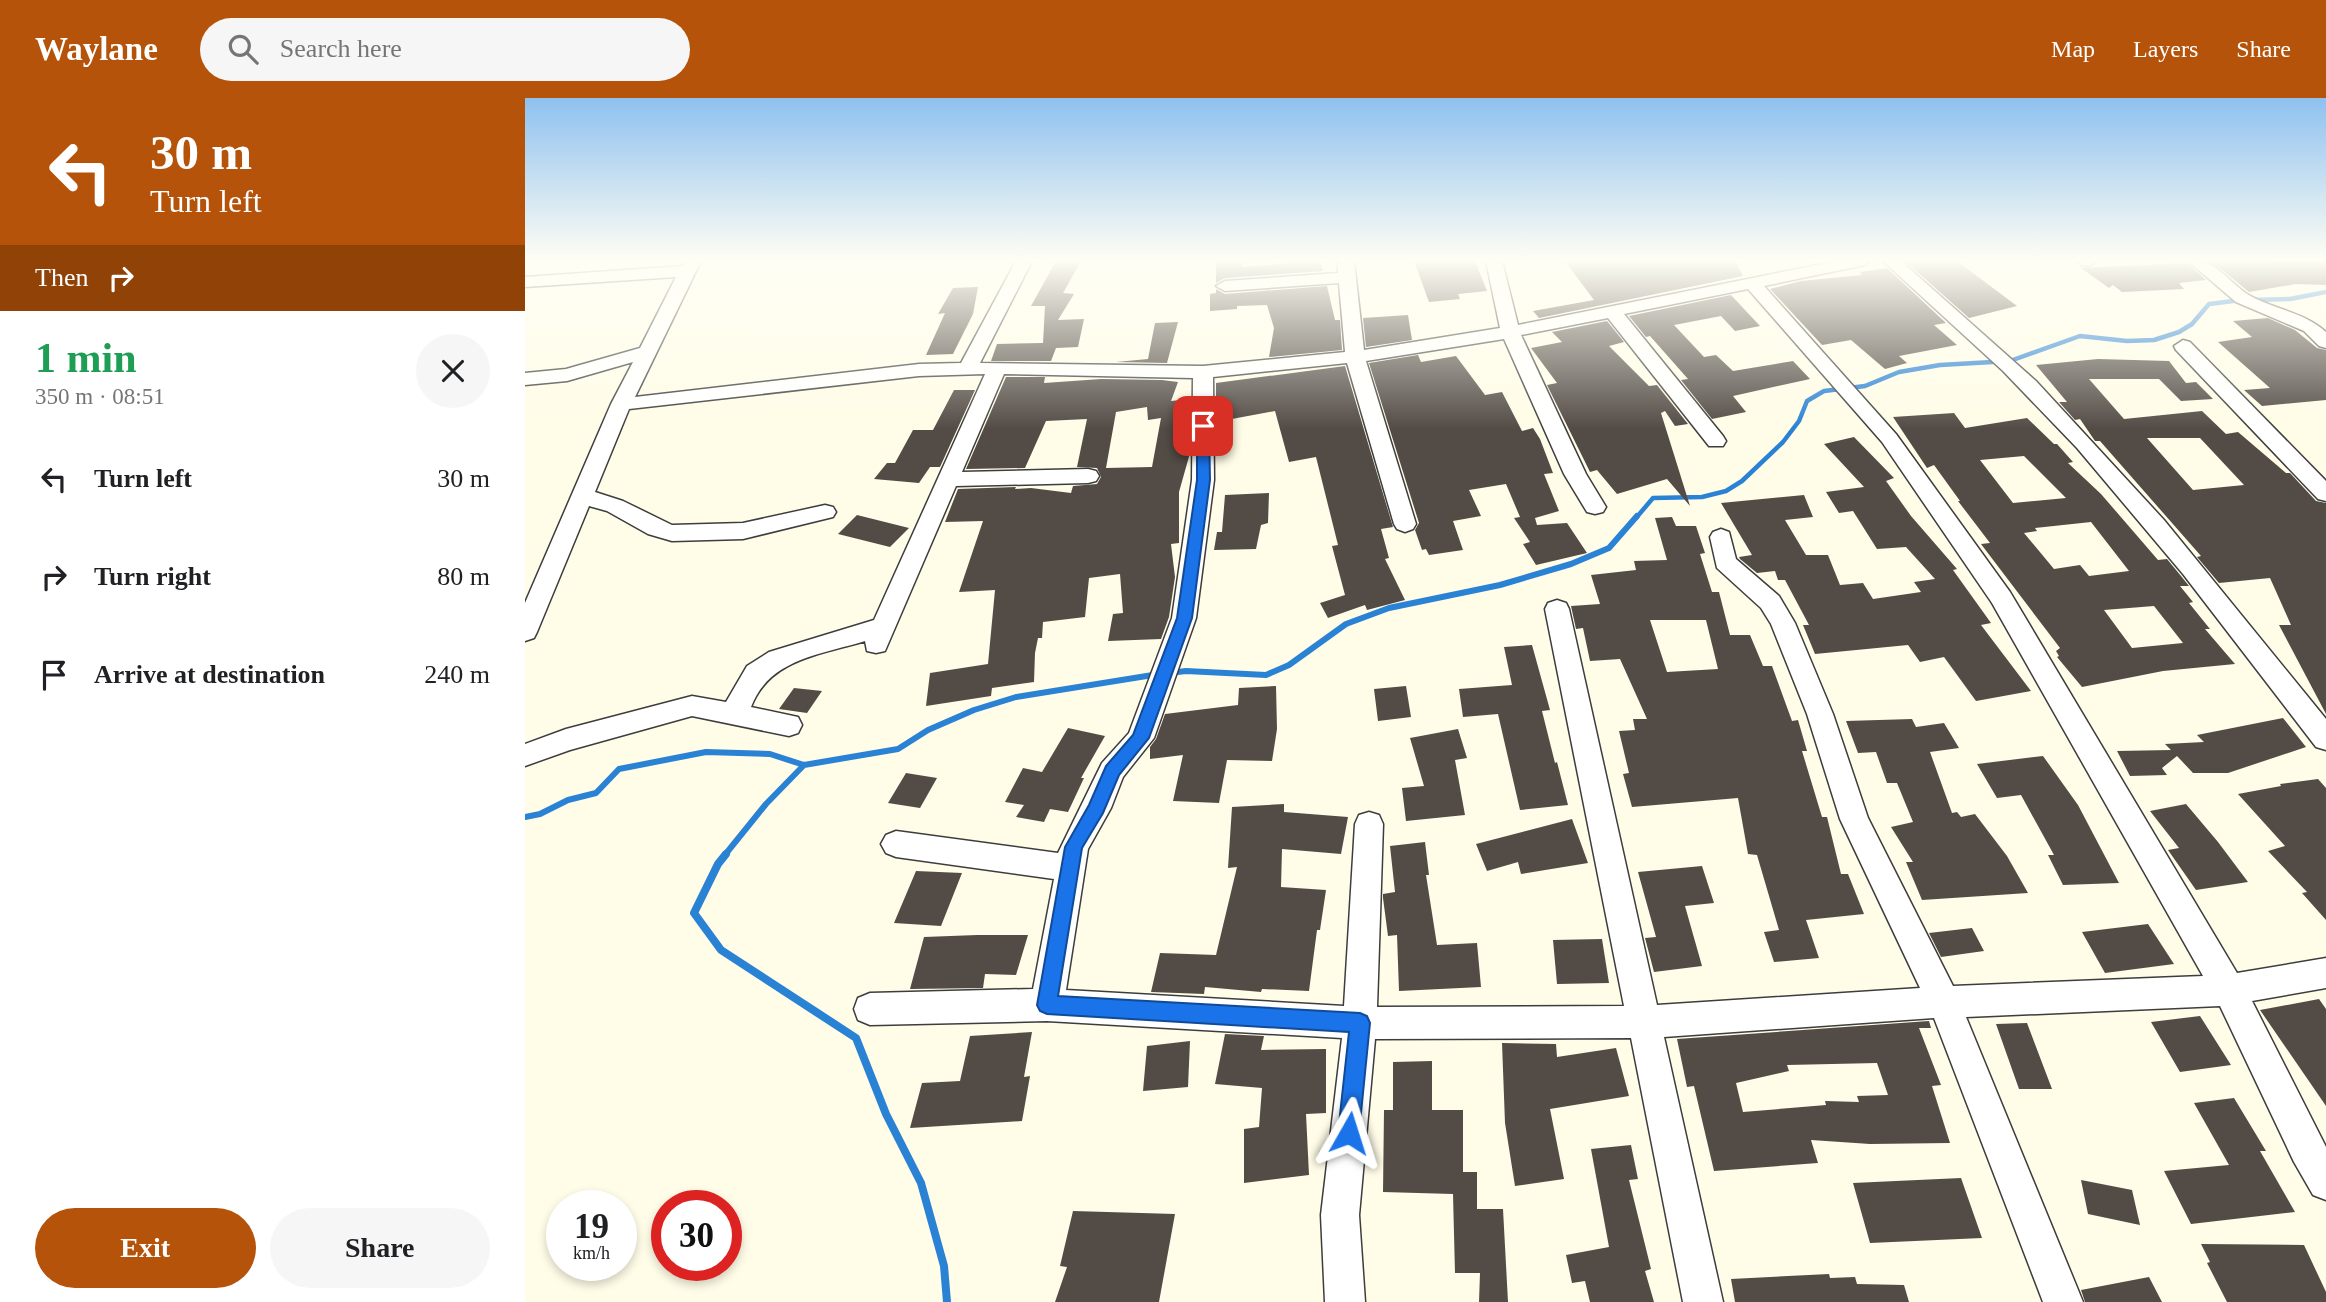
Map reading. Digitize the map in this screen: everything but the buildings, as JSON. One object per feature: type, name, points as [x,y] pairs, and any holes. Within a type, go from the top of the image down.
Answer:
[{"type":"street","points":[[525,632],[532,601],[582,496],[621,404],[665,317]]},
{"type":"street","points":[[967,369],[994,317]]},
{"type":"street","points":[[1351,317],[1355,356],[1405,524]]},
{"type":"street","points":[[1507,317],[1510,332],[1575,474],[1595,506]]},
{"type":"street","points":[[621,404],[919,370],[997,368],[1203,372],[1355,356],[1510,332],[1582,317]]},
{"type":"street","points":[[1617,317],[1716,441]]},
{"type":"street","points":[[1782,317],[1889,438],[2001,598],[2229,990],[2326,1182]]},
{"type":"street","points":[[1952,317],[2045,402],[2086,446],[2262,655],[2326,739]]},
{"type":"street","points":[[2287,317],[2310,327],[2326,342]]},
{"type":"street","points":[[2183,346],[2326,494]]},
{"type":"street","points":[[525,379],[567,375],[647,352]]},
{"type":"street","points":[[735,714],[755,673],[778,659],[880,635],[997,368]]},
{"type":"street","points":[[1047,1005],[1074,847],[1097,808],[1112,771],[1140,738],[1184,618],[1203,480],[1203,372]]},
{"type":"street","points":[[567,375],[605,382],[632,382]]},
{"type":"street","points":[[949,479],[1088,476]]},
{"type":"street","points":[[582,496],[615,506],[656,530],[672,533],[743,531],[825,512]]},
{"type":"street","points":[[1721,537],[1725,562],[1770,602],[1783,623],[1820,714],[1854,819],[1944,1002],[2063,1302]]},
{"type":"street","points":[[1557,609],[1703,1302]]},
{"type":"street","points":[[525,755],[566,740],[692,706],[789,725]]},
{"type":"street","points":[[1345,1302],[1341,1215],[1360,1023],[1369,824]]},
{"type":"street","points":[[896,844],[1069,868]]},
{"type":"street","points":[[870,1009],[1047,1005],[1360,1023],[1645,1023],[1944,1002],[2229,990],[2326,973]]},
{"type":"waterway","points":[[1636,518],[1653,498],[1702,497],[1726,491],[1742,481],[1783,442],[1799,421],[1807,401],[1824,391],[1865,386],[1899,372],[1940,365],[2010,361],[2080,336],[2127,341],[2154,340],[2179,332],[2198,317]]},
{"type":"waterway","points":[[1169,673],[1186,671],[1266,675],[1289,665],[1346,624],[1389,608],[1500,585],[1571,564],[1609,548],[1637,516]]},
{"type":"waterway","points":[[804,765],[898,749],[928,730],[974,710],[1016,697],[1159,674]]},
{"type":"waterway","points":[[525,817],[540,814],[568,800],[596,793],[619,769],[706,752],[770,754],[804,765]]},
{"type":"waterway","points":[[724,856],[766,804],[804,765]]},
{"type":"waterway","points":[[726,854],[718,864],[694,913],[721,950],[856,1038],[886,1114],[921,1183],[944,1266],[947,1302]]},
{"type":"route","points":[[1203,426],[1203,480],[1184,618],[1146,726],[1128,754],[1112,771],[1097,808],[1074,847],[1047,1005],[1360,1023],[1349,1133]]}]
